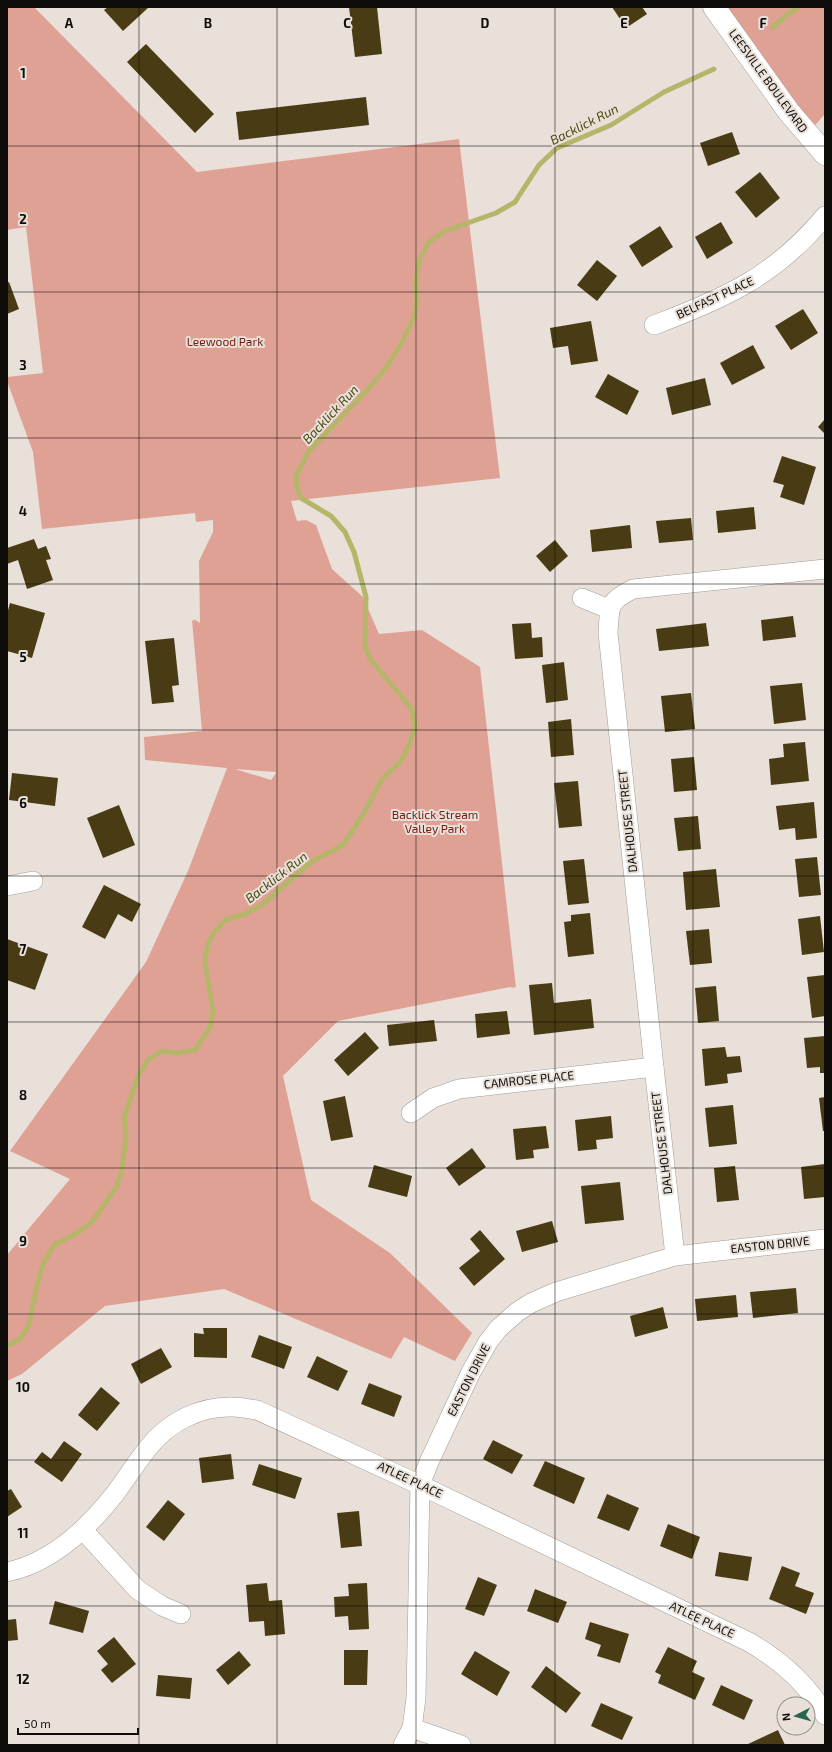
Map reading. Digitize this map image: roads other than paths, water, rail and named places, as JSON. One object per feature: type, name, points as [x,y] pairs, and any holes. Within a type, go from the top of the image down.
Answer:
[{"type":"street","name":"LEESVILLE BOULEVARD","points":[[714,7],[789,112],[825,154]]},
{"type":"street","name":"BELFAST PLACE","points":[[654,325],[697,309],[742,288],[766,272],[798,246],[825,216]]},
{"type":"street","points":[[582,598],[609,609],[617,598],[633,589],[825,568]]},
{"type":"street","name":"DALHOUSE STREET","points":[[609,609],[608,633],[675,1256]]},
{"type":"street","points":[[7,886],[33,881]]},
{"type":"street","name":"CAMROSE PLACE","points":[[411,1113],[433,1098],[459,1089],[654,1067]]},
{"type":"street","name":"EASTON DRIVE","points":[[403,1745],[412,1728],[416,1698],[420,1485],[428,1462],[478,1360],[498,1329],[512,1316],[531,1303],[556,1292],[675,1256],[825,1239]]},
{"type":"street","name":"ATLEE PLACE","points":[[7,1572],[45,1557],[83,1530],[113,1495],[148,1447],[160,1434],[174,1423],[189,1415],[220,1407],[234,1407],[266,1414],[420,1485],[754,1645],[784,1665],[797,1677],[816,1700],[825,1715]]},
{"type":"street","points":[[83,1530],[138,1590],[162,1606],[181,1614]]},
{"type":"street","points":[[412,1728],[461,1745]]},
{"type":"waterway","name":"Backlick Run","points":[[773,27],[789,13],[799,7]]},
{"type":"waterway","name":"Backlick Run","points":[[7,1346],[20,1339],[29,1325],[43,1264],[54,1245],[77,1233],[92,1222],[117,1186],[122,1169],[126,1137],[124,1118],[138,1076],[148,1060],[162,1051],[176,1053],[195,1050],[210,1028],[213,1012],[205,962],[207,947],[213,934],[225,920],[245,914],[262,905],[311,862],[343,845],[363,815],[382,779],[400,762],[409,745],[415,727],[412,709],[370,659],[365,646],[366,597],[354,552],[345,532],[331,516],[301,498],[297,488],[296,476],[309,451],[370,387],[386,368],[401,344],[414,318],[417,302],[416,281],[419,260],[429,242],[445,231],[496,213],[515,202],[539,165],[557,148],[611,125],[664,92],[714,69]]},
{"type":"park label","name":"Leewood Park","points":[[225,342]]},
{"type":"park label","name":"Backlick Stream Valley Park","points":[[435,822]]}]
